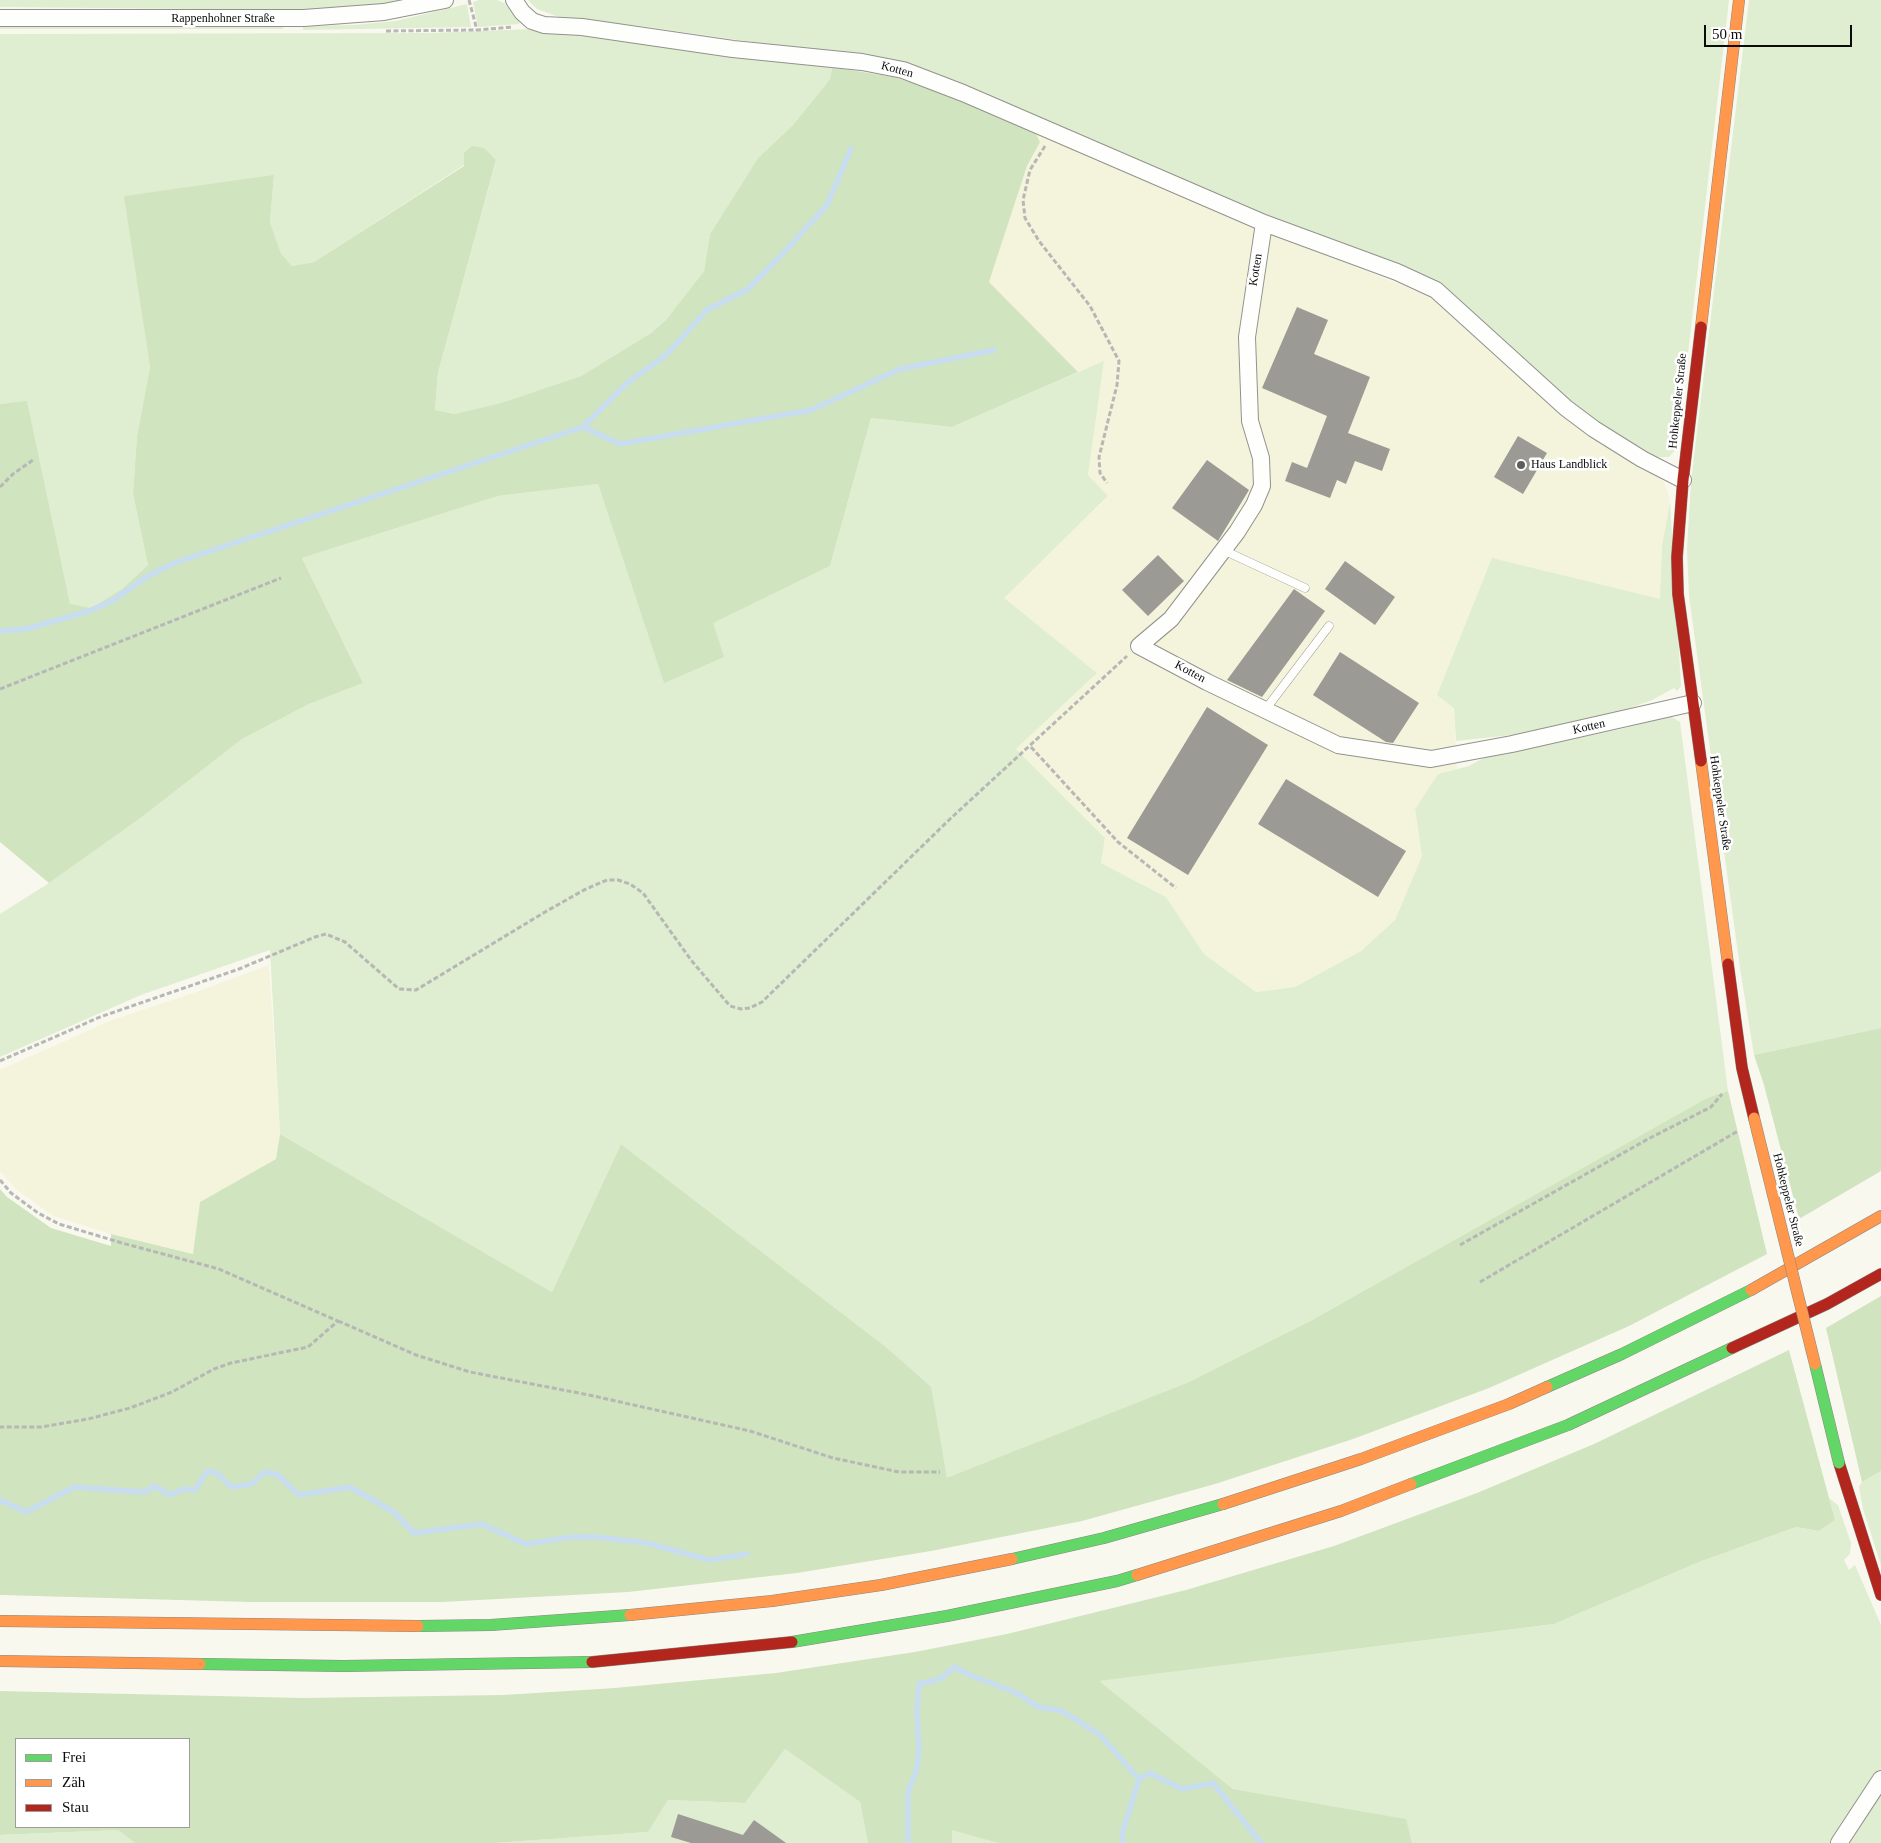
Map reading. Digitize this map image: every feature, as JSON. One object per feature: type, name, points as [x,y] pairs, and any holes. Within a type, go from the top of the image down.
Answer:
[{"type":"main road","name":"Hohkeppeler Straße","points":[[1739,0],[1683,480],[1677,557],[1678,575],[1693,703],[1742,1068],[1839,1463],[1871,1569],[1881,1595]]},
{"type":"main road","points":[[0,1620],[391,1627],[580,1620],[772,1601],[881,1585],[993,1564],[1104,1538],[1248,1497],[1361,1459],[1509,1404],[1622,1354],[1755,1288],[1881,1216]]},
{"type":"main road","points":[[0,1661],[344,1666],[609,1662],[779,1644],[947,1616],[1117,1580],[1341,1511],[1568,1425],[1827,1304],[1881,1274]]},
{"type":"street","name":"Rappenhohner Straße","points":[[0,18],[304,18],[384,12],[445,0]]},
{"type":"street","points":[[514,0],[522,12],[532,21]]},
{"type":"street","name":"Kotten","points":[[532,21],[544,25],[651,36],[733,49],[862,62],[903,70],[1264,223],[1397,272],[1436,290],[1566,408],[1594,429],[1642,459],[1683,480]]},
{"type":"street","name":"Kotten","points":[[1264,223],[1247,336],[1250,421],[1261,458],[1262,486],[1254,505],[1172,618],[1139,646],[1338,745],[1431,759],[1512,744],[1693,703]]},
{"type":"street","points":[[1839,1843],[1881,1779]]},
{"type":"lane","points":[[1223,550],[1305,588]]},
{"type":"lane","points":[[1265,710],[1329,626]]},
{"type":"path","points":[[469,0],[476,30],[522,26],[532,21]]},
{"type":"path","points":[[1052,132],[1030,170],[1023,200],[1025,218],[1039,241],[1090,306],[1119,361],[1117,385],[1099,457],[1100,473],[1107,483]]},
{"type":"path","points":[[0,487],[13,474],[33,460]]},
{"type":"path","points":[[0,689],[124,638],[281,578]]},
{"type":"path","points":[[0,1061],[100,1017],[211,979],[326,934],[345,942],[400,989],[416,990],[429,984],[545,912],[584,890],[607,880],[618,880],[630,884],[643,893],[691,960],[730,1006],[741,1009],[750,1008],[762,1002],[950,819],[1139,646]]},
{"type":"path","points":[[1030,746],[1118,842],[1176,888]]},
{"type":"path","points":[[1460,1245],[1648,1139],[1711,1107],[1722,1094]]},
{"type":"path","points":[[1480,1282],[1741,1129]]},
{"type":"path","points":[[0,1180],[11,1193],[38,1213],[58,1224],[122,1244],[219,1268],[416,1355],[470,1372],[589,1395],[750,1431],[833,1458],[899,1472],[940,1472]]},
{"type":"path","points":[[0,1427],[41,1427],[88,1419],[130,1408],[172,1392],[231,1362],[308,1347],[338,1321]]},
{"type":"green space","points":[[0,0],[412,0],[344,8],[295,10],[0,7]]},
{"type":"green space","points":[[497,0],[504,3],[520,21],[519,24],[478,27],[473,2]]},
{"type":"green space","points":[[528,0],[1729,0],[1677,448],[1669,457],[1656,457],[1589,416],[1544,378],[1443,284],[1351,246],[1250,209],[1055,126],[815,51],[648,27],[562,18],[537,9]]},
{"type":"green space","points":[[1749,0],[1881,0],[1881,1028],[1754,1055],[1740,968],[1689,596],[1687,550],[1691,482]]},
{"type":"green space","points":[[467,4],[471,27],[303,30],[303,26],[354,25],[396,21]]},
{"type":"green space","points":[[0,24],[283,25],[283,29],[0,29]]},
{"type":"green space","points":[[531,29],[832,67],[830,79],[793,125],[758,158],[710,234],[704,271],[666,320],[651,333],[581,376],[501,403],[454,414],[435,410],[438,373],[496,161],[464,165],[314,262],[292,266],[281,255],[270,222],[274,176],[125,196],[150,367],[137,436],[133,494],[148,565],[122,589],[91,608],[70,605],[27,402],[0,404],[0,34],[431,33]]},
{"type":"green space","points":[[832,67],[894,77],[950,95],[1035,132],[1040,142],[1027,166],[989,282],[1078,372],[952,427],[871,418],[830,566],[713,623],[724,657],[664,683],[598,484],[498,496],[302,558],[363,683],[309,704],[242,739],[142,817],[49,883],[0,842],[0,404],[27,401],[70,604],[91,608],[122,589],[148,565],[133,494],[137,436],[150,367],[124,196],[274,175],[270,222],[281,254],[292,266],[314,262],[464,166],[464,153],[472,146],[484,148],[496,160],[438,373],[435,410],[454,414],[501,403],[581,376],[651,333],[666,320],[704,271],[710,234],[758,158],[793,125],[830,79]]},
{"type":"green space","points":[[1035,132],[1241,221],[1431,297],[1664,482],[1670,500],[1662,546],[1661,599],[1454,708],[1457,769],[1438,774],[1415,809],[1422,856],[1395,920],[1361,951],[1295,987],[1256,992],[1204,954],[1166,897],[1101,863],[1105,838],[1016,749],[1097,673],[1003,598],[1108,497],[1088,475],[1104,362],[1078,372],[989,282],[1027,166],[1040,142]]},
{"type":"green space","points":[[1104,361],[1088,475],[1108,496],[1004,598],[1097,673],[1016,749],[1105,838],[1101,863],[1166,897],[1204,954],[1256,992],[1295,987],[1361,951],[1395,920],[1422,856],[1415,809],[1438,774],[1469,766],[1486,757],[1626,728],[1670,716],[1680,722],[1728,1091],[1707,1098],[1312,1320],[1189,1382],[947,1479],[930,1387],[886,1347],[621,1144],[552,1292],[280,1134],[270,950],[141,995],[0,1057],[0,914],[49,883],[142,817],[242,739],[309,704],[363,683],[302,558],[498,496],[598,484],[664,682],[712,623],[830,566],[871,418],[952,427]]},
{"type":"green space","points":[[1670,502],[1681,686],[1677,691],[1674,688],[1652,700],[1617,713],[1575,723],[1520,734],[1456,741],[1454,708],[1437,695],[1492,558],[1660,599],[1662,546]]},
{"type":"green space","points":[[269,965],[280,1134],[276,1159],[200,1202],[194,1254],[111,1234],[53,1216],[16,1189],[0,1171],[0,1070],[112,1020]]},
{"type":"green space","points":[[1881,1028],[1881,1171],[1799,1219],[1764,1085],[1754,1055]]},
{"type":"green space","points":[[1728,1091],[1767,1254],[1629,1326],[1489,1388],[1353,1439],[1215,1484],[1082,1521],[931,1551],[797,1573],[628,1592],[442,1602],[250,1602],[0,1595],[0,1189],[7,1197],[51,1228],[111,1246],[111,1234],[193,1254],[200,1202],[276,1159],[280,1134],[552,1292],[621,1144],[886,1347],[931,1387],[947,1478],[1189,1382],[1312,1320],[1707,1098]]},
{"type":"green space","points":[[1881,1296],[1881,1471],[1862,1482],[1826,1328]]},
{"type":"green space","points":[[1789,1350],[1835,1520],[1819,1531],[1796,1527],[1699,1562],[1554,1624],[1099,1681],[1233,1789],[1406,1819],[1412,1843],[998,1843],[952,1830],[952,1843],[868,1843],[860,1802],[785,1749],[745,1803],[668,1800],[648,1832],[494,1843],[135,1843],[118,1830],[0,1835],[0,1691],[303,1698],[503,1695],[615,1688],[776,1673],[915,1652],[1007,1634],[1186,1590],[1334,1546],[1477,1493],[1594,1444]]},
{"type":"green space","points":[[1881,1471],[1881,1565],[1863,1509],[1859,1487],[1862,1482]]},
{"type":"green space","points":[[1829,1498],[1838,1505],[1851,1543],[1850,1554],[1844,1560],[1849,1570],[1855,1565],[1881,1625],[1881,1769],[1833,1843],[1412,1843],[1405,1819],[1233,1789],[1098,1681],[1554,1624],[1699,1562],[1796,1527],[1819,1531],[1835,1520]]},
{"type":"green space","points":[[785,1749],[860,1802],[868,1843],[494,1843],[648,1832],[668,1800],[745,1803]]},
{"type":"green space","points":[[1881,1791],[1881,1843],[1847,1843]]},
{"type":"green space","points":[[951,1829],[998,1843],[952,1843]]},
{"type":"green space","points":[[118,1830],[135,1843],[0,1843],[0,1835]]},
{"type":"building","points":[[1297,307],[1328,320],[1314,354],[1370,377],[1348,433],[1390,449],[1382,471],[1355,461],[1346,484],[1337,480],[1330,498],[1285,481],[1292,462],[1307,468],[1327,416],[1262,388]]},
{"type":"building","name":"Haus Landblick","points":[[1518,436],[1547,453],[1523,494],[1494,477]]},
{"type":"building","points":[[1207,460],[1249,490],[1218,541],[1172,508]]},
{"type":"building","points":[[1158,555],[1184,581],[1148,616],[1122,590]]},
{"type":"building","points":[[1345,561],[1395,597],[1375,625],[1325,589]]},
{"type":"building","points":[[1294,589],[1325,611],[1262,697],[1227,680]]},
{"type":"building","points":[[1340,652],[1419,703],[1393,743],[1386,742],[1313,695]]},
{"type":"building","points":[[1207,707],[1268,745],[1188,875],[1127,838]]},
{"type":"building","points":[[1286,779],[1406,851],[1378,897],[1258,824]]},
{"type":"building","points":[[678,1814],[743,1835],[754,1820],[786,1843],[691,1843],[671,1837]]},
{"type":"waterway","points":[[583,427],[627,383],[666,355],[707,310],[748,289],[786,250],[827,205],[851,149]]},
{"type":"waterway","points":[[0,631],[26,629],[89,611],[112,601],[148,576],[177,562],[583,427],[620,444],[811,410],[900,369],[994,350]]},
{"type":"waterway","points":[[0,1500],[26,1512],[74,1487],[145,1492],[154,1486],[170,1495],[183,1489],[195,1490],[207,1471],[217,1473],[231,1487],[251,1484],[265,1472],[278,1475],[299,1495],[350,1487],[394,1512],[414,1533],[482,1524],[526,1544],[572,1537],[596,1537],[647,1543],[709,1560],[747,1554]]},
{"type":"waterway","points":[[908,1843],[908,1792],[917,1768],[919,1750],[917,1712],[919,1684],[940,1679],[955,1667],[970,1675],[1017,1693],[1038,1707],[1062,1711],[1100,1735],[1139,1779],[1150,1773],[1182,1789],[1213,1783],[1261,1843]]},
{"type":"waterway","points":[[1123,1843],[1122,1834],[1139,1779]]},
{"type":"traffic: fast","points":[[1547,1387],[1622,1354],[1751,1290]]},
{"type":"traffic: fast","points":[[1411,1484],[1568,1425],[1732,1348]]},
{"type":"traffic: fast","points":[[1815,1364],[1839,1463]]},
{"type":"traffic: fast","points":[[1012,1559],[1104,1538],[1223,1504]]},
{"type":"traffic: fast","points":[[792,1642],[947,1616],[1117,1581],[1137,1575]]},
{"type":"traffic: fast","points":[[418,1626],[491,1625],[630,1615]]},
{"type":"traffic: fast","points":[[200,1664],[344,1666],[592,1662]]},
{"type":"traffic: slow","points":[[1701,327],[1739,0]]},
{"type":"traffic: slow","points":[[1701,761],[1728,964]]},
{"type":"traffic: slow","points":[[1754,1118],[1815,1364]]},
{"type":"traffic: slow","points":[[1751,1290],[1881,1216]]},
{"type":"traffic: slow","points":[[1223,1504],[1361,1459],[1509,1404],[1547,1387]]},
{"type":"traffic: slow","points":[[1137,1575],[1341,1511],[1411,1484]]},
{"type":"traffic: slow","points":[[630,1615],[772,1601],[881,1585],[1012,1559]]},
{"type":"traffic: slow","points":[[0,1621],[418,1626]]},
{"type":"traffic: slow","points":[[0,1661],[200,1664]]},
{"type":"traffic: jam","points":[[1701,327],[1683,480],[1677,557],[1678,594],[1701,761]]},
{"type":"traffic: jam","points":[[1728,964],[1742,1068],[1754,1118]]},
{"type":"traffic: jam","points":[[1732,1348],[1827,1304],[1881,1274]]},
{"type":"traffic: jam","points":[[1839,1463],[1881,1595]]},
{"type":"traffic: jam","points":[[592,1662],[792,1642]]},
{"type":"place","name":"Haus Landblick","points":[[1521,465]]}]
